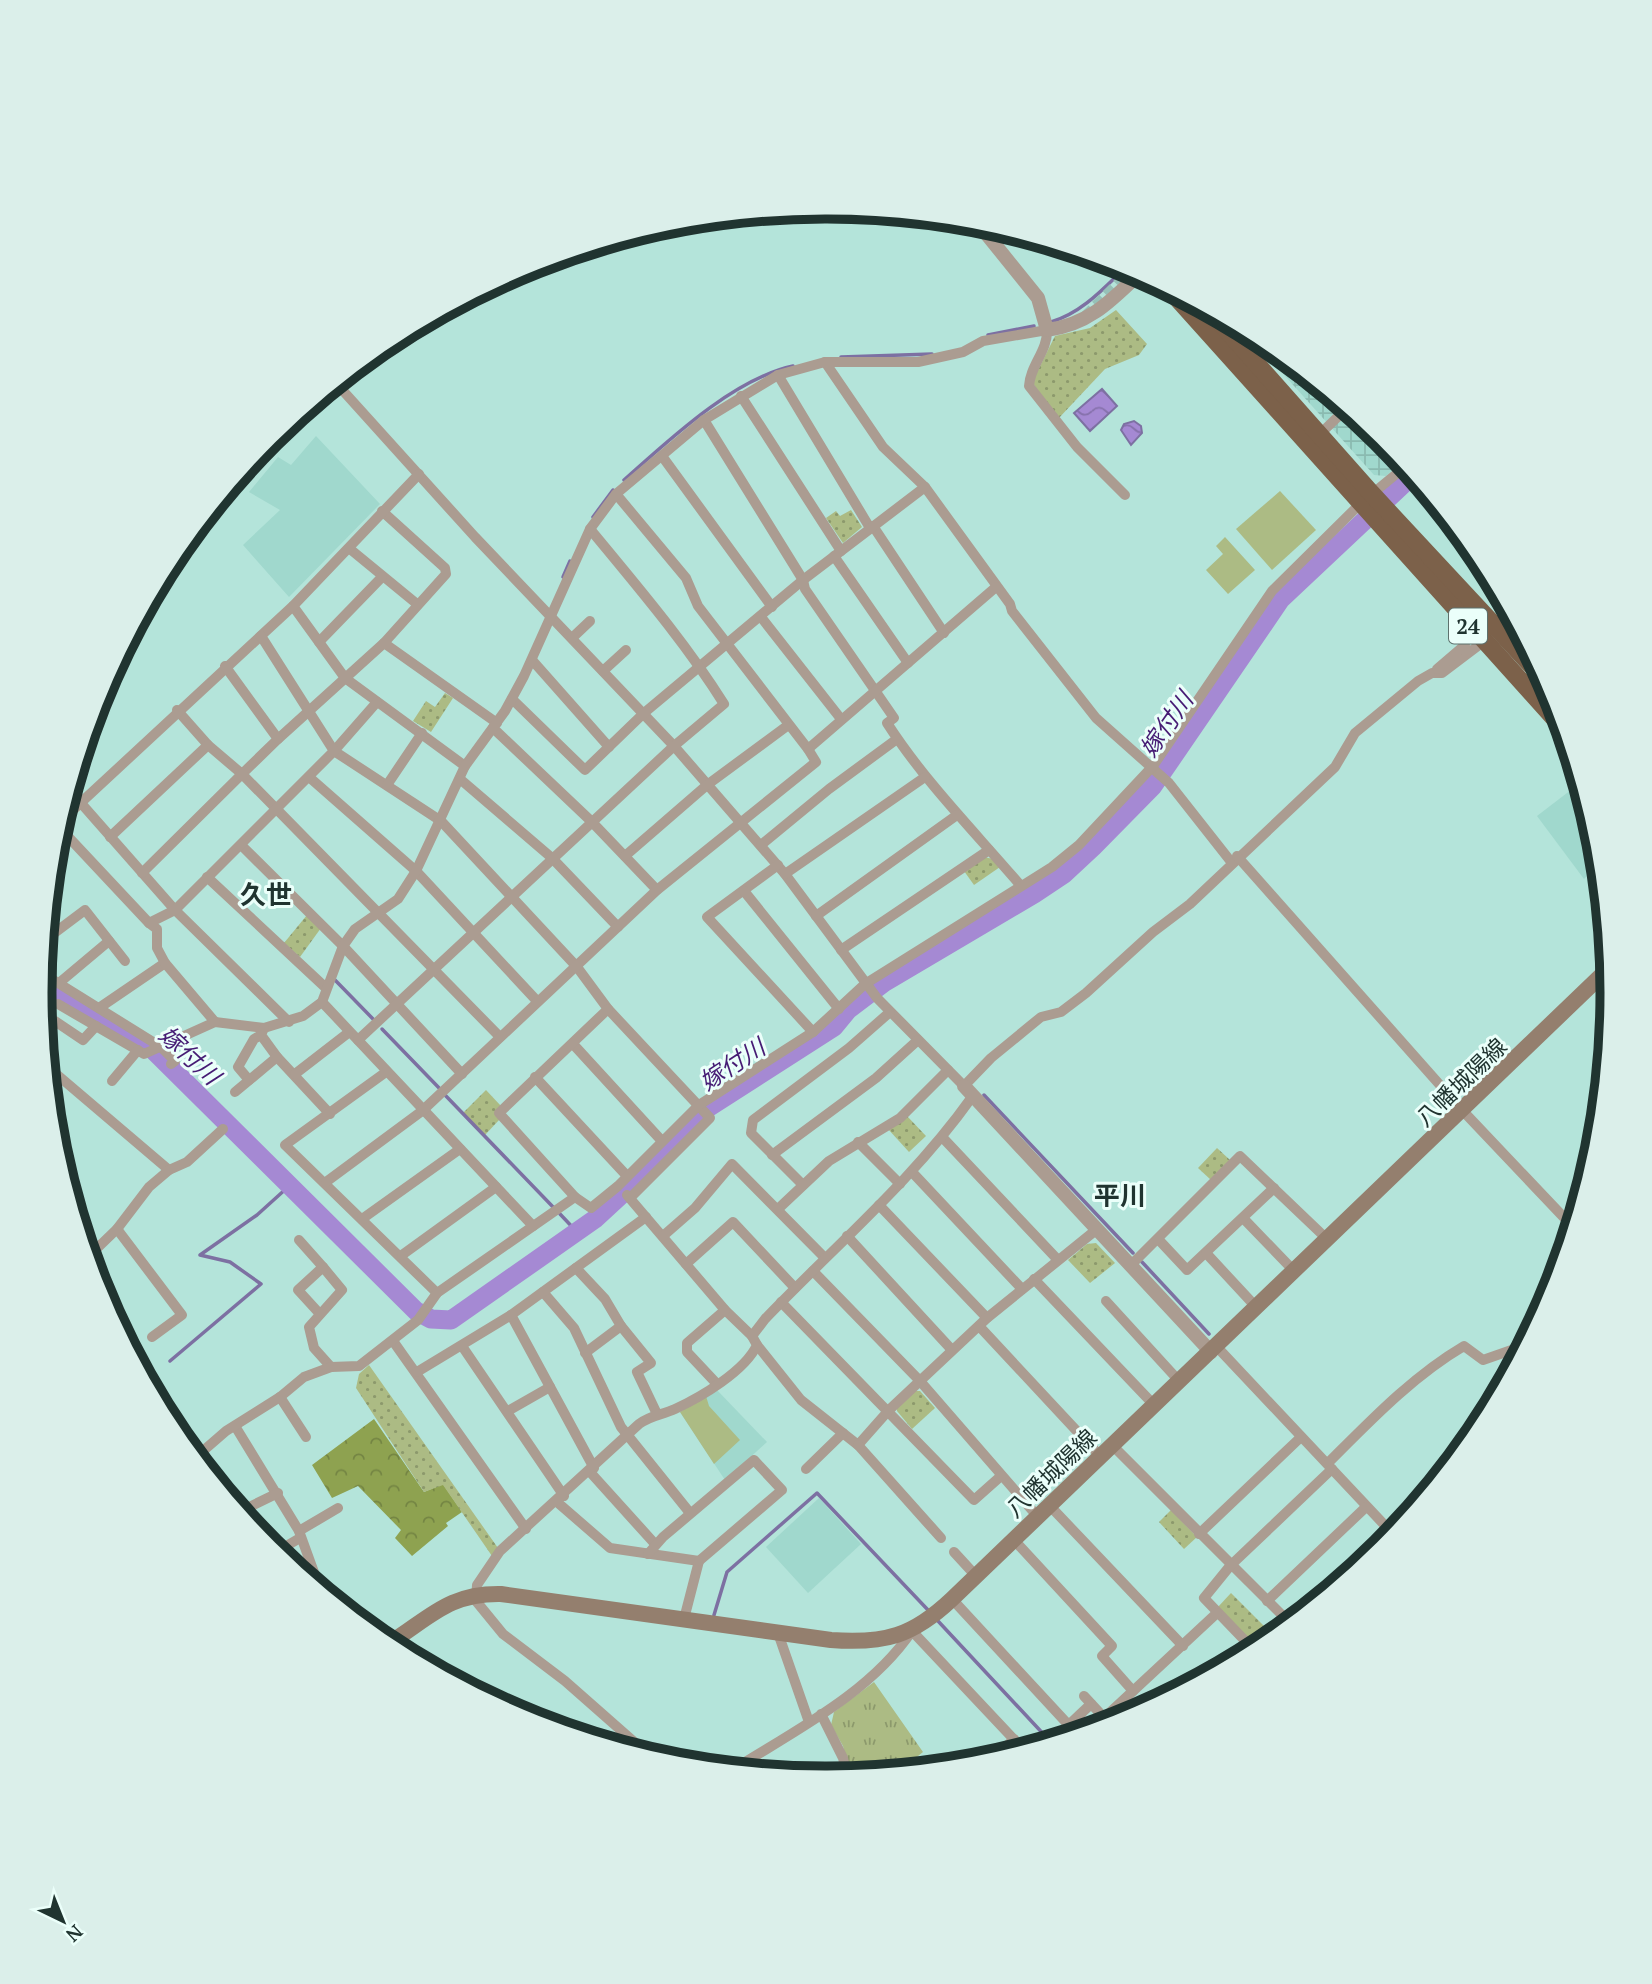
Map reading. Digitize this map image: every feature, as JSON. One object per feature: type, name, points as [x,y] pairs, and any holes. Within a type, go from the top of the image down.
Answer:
[{"type":"highway","name":"24","points":[[1187,308],[1373,506],[1523,656]]},
{"type":"highway","name":"24","points":[[1228,332],[1320,434],[1474,643],[1547,713]]},
{"type":"main road","name":"八幡城陽線","points":[[399,1637],[443,1606],[476,1593],[501,1594],[860,1642],[912,1631],[952,1599],[1113,1446],[1599,977]]},
{"type":"street","points":[[987,235],[1038,298],[1047,330],[1048,338],[1029,374],[1029,386],[1077,447],[1125,495]]},
{"type":"street","points":[[249,1080],[238,1067],[254,1039],[263,1031],[289,1022],[322,1002],[342,946],[355,929],[398,899],[416,871],[466,766],[512,699],[552,617],[569,571],[590,529],[616,495],[704,420],[778,375],[825,362],[918,362],[963,352],[983,341],[1068,328],[1102,310],[1131,281]]},
{"type":"street","points":[[825,362],[883,447],[925,487],[996,587],[1096,718],[1169,783],[1235,860],[1463,1111],[1565,1218]]},
{"type":"street","points":[[778,375],[871,527],[944,632]]},
{"type":"street","points":[[342,389],[674,746],[782,869],[877,998],[948,1070],[1130,1266],[1331,1465],[1385,1526]]},
{"type":"street","points":[[741,396],[908,663]]},
{"type":"street","points":[[1320,434],[1341,414]]},
{"type":"street","points":[[704,420],[803,580],[805,589],[894,718],[887,723],[897,739],[957,815],[1021,886]]},
{"type":"street","points":[[662,456],[772,607]]},
{"type":"street","points":[[608,1009],[499,1112],[575,1197],[591,1208],[618,1186],[699,1104],[813,1032],[867,986],[1079,845],[1153,766],[1272,591],[1373,506],[1400,473]]},
{"type":"street","points":[[75,807],[177,710],[293,606],[419,474]]},
{"type":"street","points":[[512,699],[585,770],[644,713],[729,645],[803,580],[925,487]]},
{"type":"street","points":[[326,1182],[422,1111],[657,890],[816,762],[698,606],[686,579],[616,495]]},
{"type":"street","points":[[142,873],[278,739],[384,643],[446,574],[445,568],[382,511]]},
{"type":"street","points":[[295,1074],[397,1005],[474,935],[552,858],[724,704],[701,668],[590,529]]},
{"type":"street","points":[[350,549],[417,604]]},
{"type":"street","points":[[320,642],[382,577]]},
{"type":"street","points":[[808,749],[996,587]]},
{"type":"street","points":[[293,606],[345,678],[466,766]]},
{"type":"street","points":[[761,617],[841,719]]},
{"type":"street","points":[[572,638],[590,621]]},
{"type":"street","points":[[1499,631],[1505,622]]},
{"type":"street","points":[[261,636],[334,751],[441,821],[577,967],[608,1009],[710,1118],[630,1198]]},
{"type":"street","points":[[384,643],[495,725],[657,890]]},
{"type":"street","points":[[1432,673],[1442,673],[1474,643]]},
{"type":"street","points":[[633,1741],[565,1681],[503,1634],[476,1601],[477,1585],[500,1551],[649,1417],[674,1410],[751,1359],[755,1341],[781,1302],[880,1205],[943,1138],[968,1092],[991,1058],[1041,1017],[1061,1012],[1086,993],[1153,932],[1190,904],[1335,767],[1355,733],[1418,681],[1474,643]]},
{"type":"street","points":[[603,671],[626,650]]},
{"type":"street","points":[[531,660],[609,747]]},
{"type":"street","points":[[225,666],[278,739]]},
{"type":"street","points":[[149,923],[174,910],[309,778],[377,702]]},
{"type":"street","points":[[177,710],[208,745],[242,774],[500,1037]]},
{"type":"street","points":[[625,856],[707,785],[787,726]]},
{"type":"street","points":[[387,785],[422,733]]},
{"type":"street","points":[[761,845],[829,789],[897,739]]},
{"type":"street","points":[[110,837],[208,745]]},
{"type":"street","points":[[813,1032],[707,917],[925,776]]},
{"type":"street","points":[[309,778],[416,871],[537,1001]]},
{"type":"street","points":[[460,779],[552,858],[618,927]]},
{"type":"street","points":[[80,802],[174,910],[289,1022]]},
{"type":"street","points":[[816,916],[957,815]]},
{"type":"street","points":[[68,837],[157,929],[157,948],[165,963],[215,1022]]},
{"type":"street","points":[[241,845],[342,946],[461,1074]]},
{"type":"street","points":[[841,950],[989,850]]},
{"type":"street","points":[[207,877],[326,988]]},
{"type":"street","points":[[744,891],[839,1009]]},
{"type":"street","points":[[55,933],[85,910],[125,961]]},
{"type":"street","points":[[53,1009],[58,1004],[62,985],[109,941]]},
{"type":"street","points":[[99,1008],[165,963]]},
{"type":"street","points":[[52,979],[161,1047],[175,1060],[172,1063]]},
{"type":"street","points":[[322,1002],[533,1226]]},
{"type":"street","points":[[58,1004],[141,1052]]},
{"type":"street","points":[[803,1185],[751,1133],[753,1120],[849,1048],[890,1012]]},
{"type":"street","points":[[53,1021],[83,1040],[96,1026]]},
{"type":"street","points":[[112,1081],[141,1052],[161,1047],[215,1022],[263,1031]]},
{"type":"street","points":[[263,1031],[277,1057],[330,1114]]},
{"type":"street","points":[[772,1154],[876,1078],[918,1040]]},
{"type":"street","points":[[573,1044],[661,1140]]},
{"type":"street","points":[[235,1093],[277,1057]]},
{"type":"street","points":[[778,1209],[829,1161],[900,1118],[948,1070]]},
{"type":"street","points":[[386,1072],[285,1145],[402,1255],[437,1293]]},
{"type":"street","points":[[57,1075],[169,1170]]},
{"type":"street","points":[[536,1077],[627,1176]]},
{"type":"street","points":[[97,1249],[117,1230],[149,1187],[169,1170],[187,1162],[223,1129]]},
{"type":"street","points":[[943,1138],[1058,1261]]},
{"type":"street","points":[[858,1142],[900,1184]]},
{"type":"street","points":[[362,1219],[460,1149]]},
{"type":"street","points":[[1130,1266],[1241,1156],[1328,1240]]},
{"type":"street","points":[[663,1236],[695,1208],[732,1164],[825,1258]]},
{"type":"street","points":[[912,1172],[1022,1289]]},
{"type":"street","points":[[618,1186],[755,1341],[801,1401],[858,1445],[941,1538]]},
{"type":"street","points":[[402,1255],[496,1187]]},
{"type":"street","points":[[1157,1238],[1187,1270],[1274,1188]]},
{"type":"street","points":[[204,1451],[304,1377],[331,1367],[359,1366],[418,1320],[437,1293],[575,1197]]},
{"type":"street","points":[[880,1205],[1101,1457]]},
{"type":"street","points":[[417,1372],[511,1315],[646,1217]]},
{"type":"street","points":[[1243,1218],[1295,1272]]},
{"type":"street","points":[[686,1264],[733,1222],[795,1288]]},
{"type":"street","points":[[117,1230],[182,1315],[152,1337]]},
{"type":"street","points":[[858,1445],[889,1410],[952,1350],[1096,1230]]},
{"type":"street","points":[[847,1236],[952,1350]]},
{"type":"street","points":[[299,1240],[342,1290],[309,1327],[314,1348],[331,1367]]},
{"type":"street","points":[[1206,1253],[1257,1308]]},
{"type":"street","points":[[320,1313],[298,1290],[323,1267]]},
{"type":"street","points":[[576,1268],[605,1299],[621,1326],[651,1363],[637,1372],[657,1414]]},
{"type":"street","points":[[813,1271],[920,1381],[1001,1476],[1044,1511],[1183,1646]]},
{"type":"street","points":[[1034,1279],[1155,1406]]},
{"type":"street","points":[[543,1292],[574,1328],[627,1435],[690,1513]]},
{"type":"street","points":[[1106,1301],[1180,1382]]},
{"type":"street","points":[[781,1302],[974,1500],[1001,1476]]},
{"type":"street","points":[[717,1384],[687,1352],[687,1343],[725,1310]]},
{"type":"street","points":[[511,1315],[592,1470],[655,1544]]},
{"type":"street","points":[[585,1353],[621,1326]]},
{"type":"street","points":[[393,1341],[526,1529]]},
{"type":"street","points":[[463,1346],[508,1411],[560,1499],[610,1548],[699,1561]]},
{"type":"street","points":[[1244,1642],[1204,1598],[1230,1566],[1331,1465],[1380,1411],[1443,1359],[1464,1346],[1483,1360],[1511,1350]]},
{"type":"street","points":[[508,1411],[550,1387]]},
{"type":"street","points":[[280,1397],[306,1437]]},
{"type":"street","points":[[235,1426],[278,1493],[300,1535],[314,1572]]},
{"type":"street","points":[[806,1469],[843,1433]]},
{"type":"street","points":[[1199,1534],[1301,1437]]},
{"type":"street","points":[[1113,1446],[1282,1616]]},
{"type":"street","points":[[648,1554],[655,1544],[754,1460],[782,1490],[699,1561],[684,1619]]},
{"type":"street","points":[[249,1507],[278,1493]]},
{"type":"street","points":[[1267,1601],[1366,1507]]},
{"type":"street","points":[[286,1545],[338,1508]]},
{"type":"street","points":[[1014,1540],[1112,1646],[1102,1656],[1133,1691]]},
{"type":"street","points":[[954,1552],[976,1576]]},
{"type":"street","points":[[952,1599],[1069,1726]]},
{"type":"street","points":[[1117,1709],[1217,1613]]},
{"type":"street","points":[[747,1761],[856,1690],[902,1645],[912,1631],[1016,1741]]},
{"type":"street","points":[[778,1633],[809,1722]]},
{"type":"street","points":[[1075,1724],[1088,1700],[1102,1714]]},
{"type":"street","points":[[821,1714],[845,1765]]},
{"type":"street","points":[[1010,1743],[1014,1739]]},
{"type":"shaded area","points":[[1269,358],[1336,410],[1395,468],[1386,476],[1374,475]]},
{"type":"shaded area","points":[[316,436],[380,504],[289,597],[243,545],[280,510],[249,492],[278,457],[291,465]]},
{"type":"shaded area","points":[[1572,789],[1590,873],[1584,879],[1537,816]]},
{"type":"shaded area","points":[[716,1389],[767,1442],[725,1480],[680,1412]]},
{"type":"shaded area","points":[[819,1498],[861,1544],[808,1593],[766,1547]]},
{"type":"green space","points":[[1116,310],[1147,344],[1139,355],[1105,369],[1058,419],[1032,382],[1055,336],[1090,328]]},
{"type":"green space","points":[[1280,491],[1316,530],[1272,570],[1236,529]]},
{"type":"green space","points":[[851,510],[862,527],[843,543],[826,518],[836,511],[840,516]]},
{"type":"green space","points":[[1225,537],[1255,570],[1228,594],[1206,570],[1223,554],[1216,546]]},
{"type":"green space","points":[[445,693],[453,698],[431,732],[413,721],[426,701],[435,707]]},
{"type":"green space","points":[[984,857],[993,859],[1000,867],[974,885],[964,871]]},
{"type":"green space","points":[[307,915],[321,928],[300,957],[284,943]]},
{"type":"green space","points":[[486,1090],[501,1106],[500,1119],[485,1135],[463,1113]]},
{"type":"green space","points":[[907,1116],[926,1136],[909,1152],[888,1129]]},
{"type":"green space","points":[[1217,1148],[1230,1160],[1211,1180],[1198,1168]]},
{"type":"green space","points":[[1096,1243],[1115,1263],[1090,1283],[1068,1260],[1087,1244]]},
{"type":"green space","points":[[369,1365],[498,1548],[492,1556],[443,1485],[424,1492],[356,1388],[359,1374]]},
{"type":"green space","points":[[914,1391],[920,1391],[935,1408],[912,1429],[897,1411],[897,1406]]},
{"type":"green space","points":[[706,1396],[709,1406],[740,1440],[714,1464],[680,1412]]},
{"type":"green space","points":[[374,1419],[424,1492],[443,1484],[462,1512],[446,1523],[448,1526],[412,1556],[395,1538],[401,1530],[358,1486],[332,1498],[312,1465]]},
{"type":"green space","points":[[1171,1510],[1197,1537],[1184,1549],[1159,1522]]},
{"type":"green space","points":[[1231,1593],[1266,1628],[1248,1640],[1217,1608]]},
{"type":"green space","points":[[874,1682],[923,1752],[913,1760],[848,1765],[843,1746],[831,1725],[834,1712]]},
{"type":"water","points":[[1102,389],[1117,406],[1090,431],[1074,413]]},
{"type":"water","points":[[1134,421],[1141,426],[1142,433],[1131,445],[1121,430],[1124,424]]},
{"type":"waterway","points":[[1051,322],[1083,306],[1117,275]]},
{"type":"waterway","points":[[988,335],[1034,326]]},
{"type":"waterway","points":[[841,357],[932,354]]},
{"type":"waterway","points":[[624,480],[681,430],[725,397],[770,373],[793,366]]},
{"type":"waterway","name":"嫁付川","points":[[52,990],[151,1048],[416,1311],[431,1319],[451,1320],[595,1219],[634,1183],[700,1113],[834,1027],[848,1010],[885,982],[1064,874],[1153,786],[1281,599],[1407,481]]},
{"type":"waterway","points":[[593,517],[613,490]]},
{"type":"waterway","points":[[563,577],[570,561]]},
{"type":"waterway","points":[[335,980],[374,1020]]},
{"type":"waterway","points":[[382,1029],[441,1090]]},
{"type":"waterway","points":[[445,1095],[554,1208]]},
{"type":"waterway","points":[[984,1095],[1133,1253]]},
{"type":"waterway","points":[[170,1361],[261,1284],[230,1262],[200,1255],[257,1215],[288,1187]]},
{"type":"waterway","points":[[560,1214],[577,1232]]},
{"type":"waterway","points":[[1142,1262],[1209,1334]]},
{"type":"waterway","points":[[714,1615],[727,1572],[817,1493],[928,1610]]},
{"type":"waterway","points":[[938,1621],[1043,1734]]},
{"type":"tunnel","points":[[1085,316],[1123,278]]},
{"type":"district","name":"久世","points":[[266,894]]},
{"type":"district","name":"平川","points":[[1120,1195]]}]
